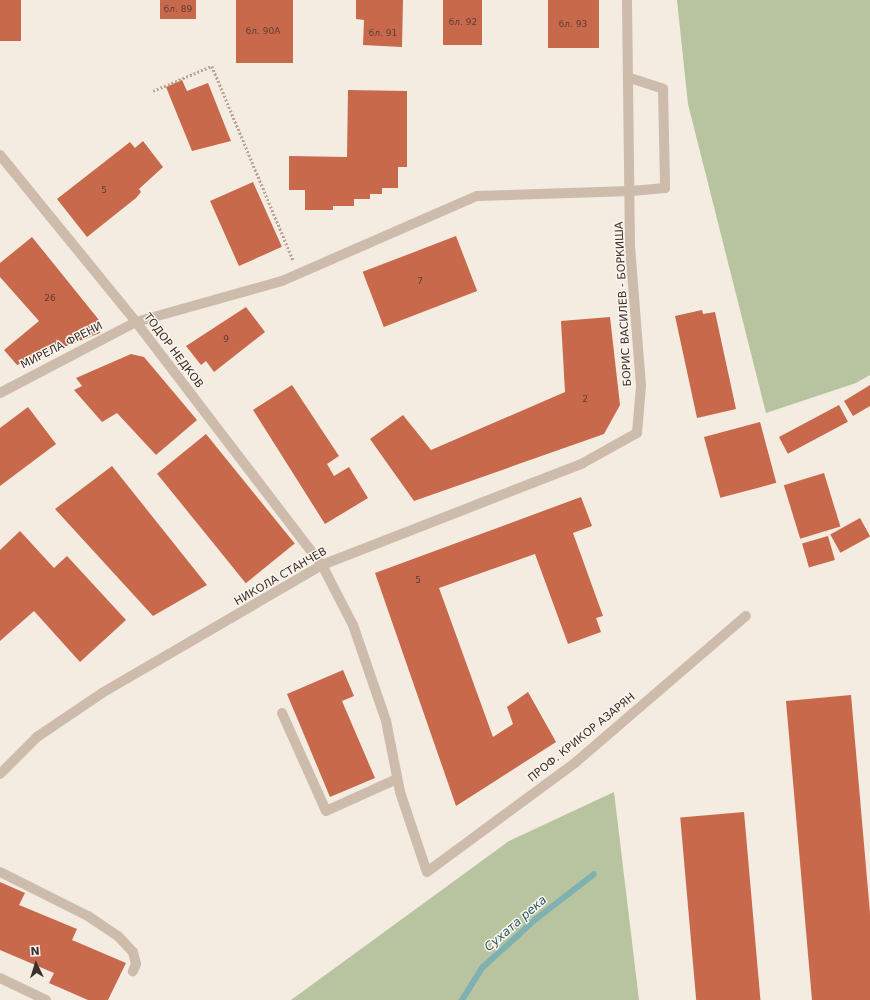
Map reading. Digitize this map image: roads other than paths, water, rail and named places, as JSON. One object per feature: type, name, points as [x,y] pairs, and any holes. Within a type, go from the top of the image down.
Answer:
[{"type":"street","name":"БОРИС ВАСИЛЕВ - БОРКИША","points":[[627,0],[630,78],[630,247],[641,386],[636,433]]},
{"type":"street","name":"МИРЕЛА ФРЕНИ","points":[[0,393],[136,322],[298,274],[477,196],[631,191],[665,188],[663,89],[630,78]]},
{"type":"street","name":"ТОДОР НЕДКОВ","points":[[0,155],[136,322],[322,565],[353,625],[386,721],[397,779],[427,872]]},
{"type":"street","name":"НИКОЛА СТАНЧЕВ","points":[[3,771],[37,737],[102,693],[322,565],[583,463],[636,433]]},
{"type":"street","name":"ПРОФ. КРИКОР АЗАРЯН","points":[[427,872],[576,762],[746,616]]},
{"type":"street","points":[[282,713],[326,812],[397,779]]},
{"type":"street","points":[[0,872],[88,916],[118,936],[133,952],[136,964],[132,971]]},
{"type":"street","points":[[0,978],[46,1000]]},
{"type":"waterway","name":"Сухата река","points":[[462,1000],[483,967],[536,919],[594,874]]}]
